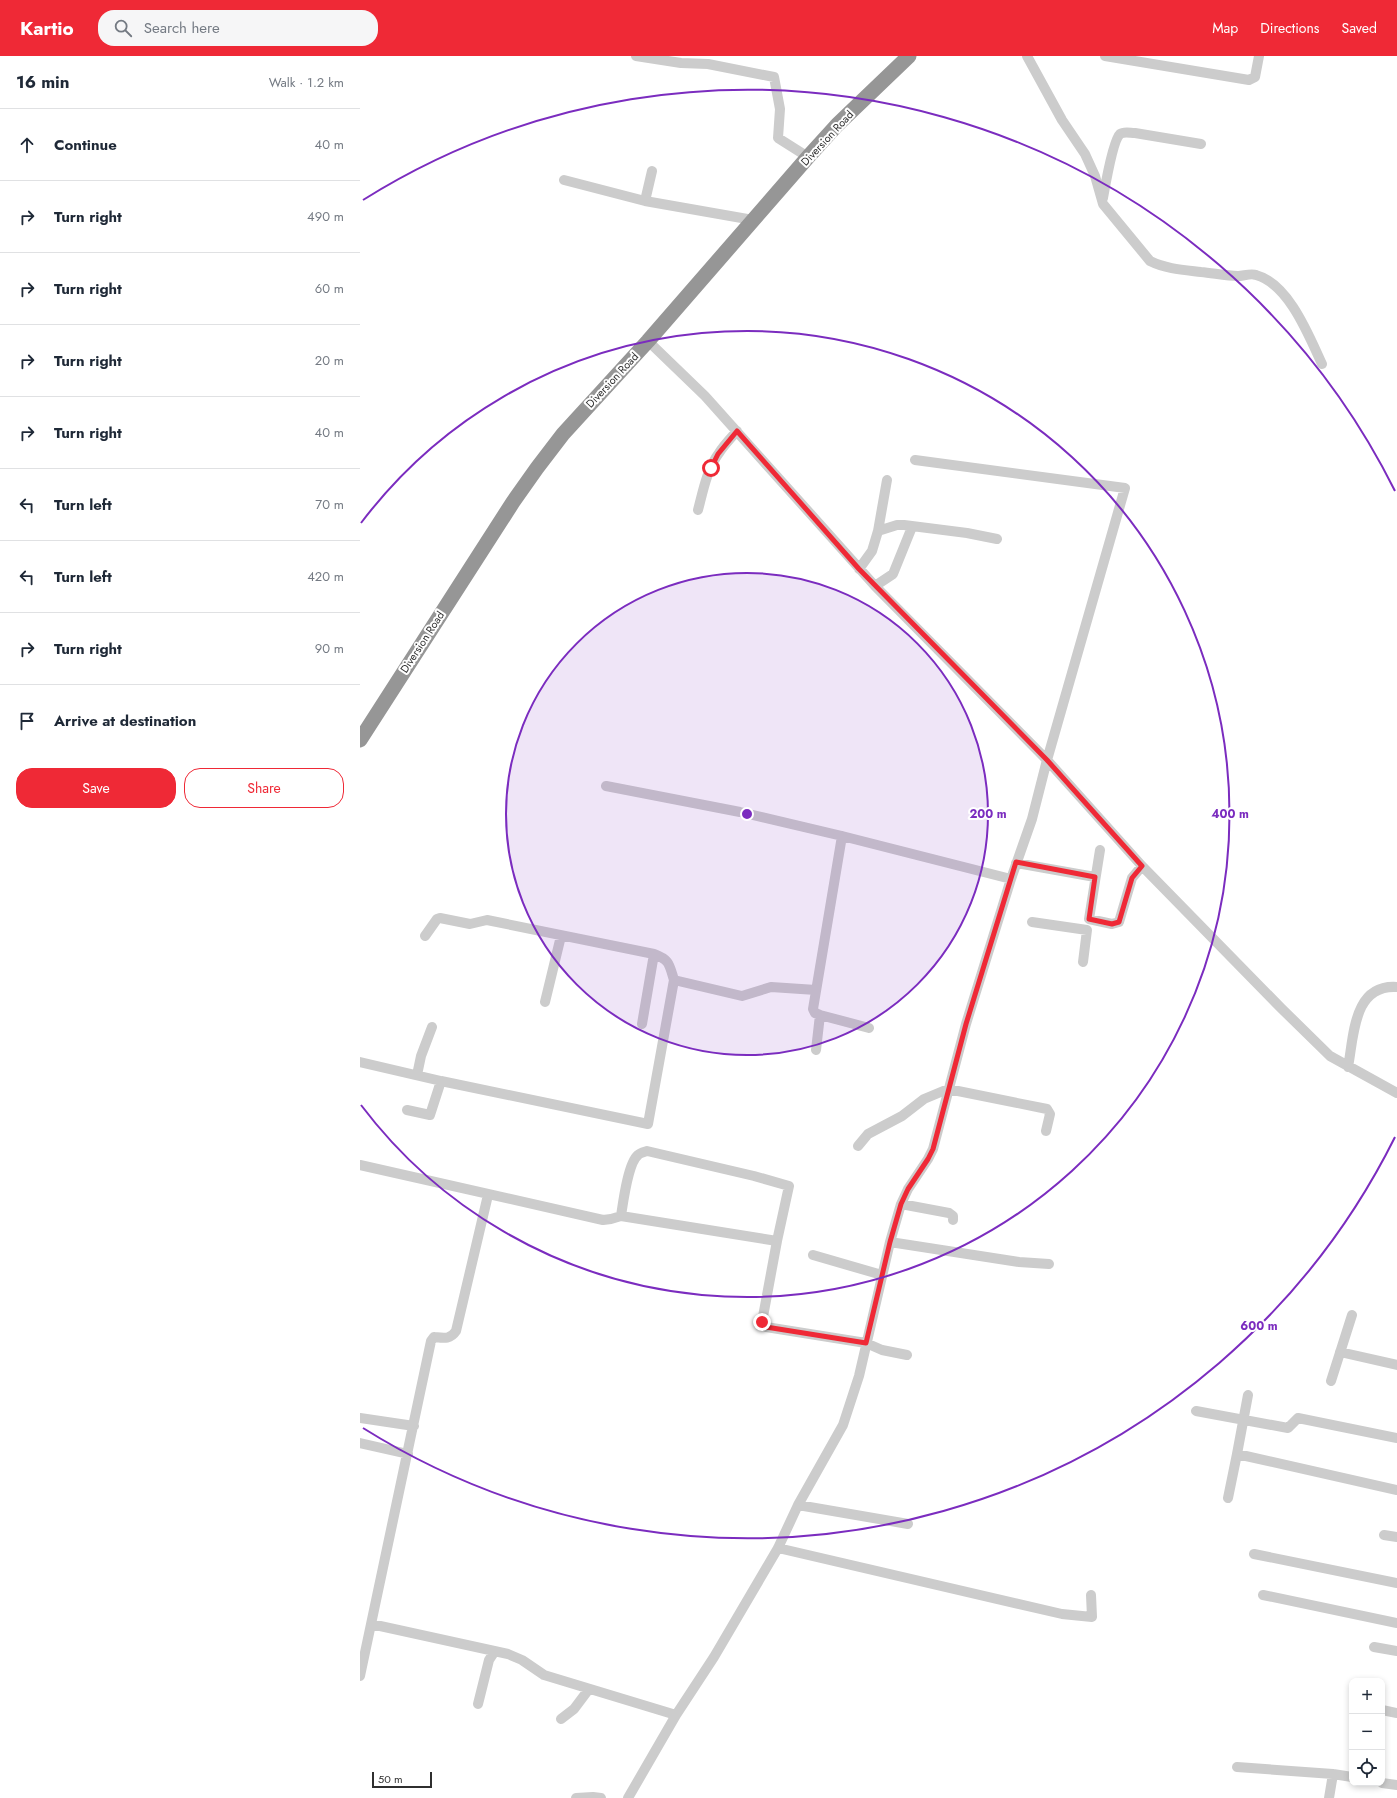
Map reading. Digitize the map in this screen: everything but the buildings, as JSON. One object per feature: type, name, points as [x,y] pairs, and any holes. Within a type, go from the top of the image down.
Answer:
[{"type":"highway","name":"Diversion Road","points":[[360,740],[470,567],[537,468],[592,401],[648,341],[808,157],[837,125],[909,56]]},
{"type":"street","points":[[636,56],[681,63],[708,64],[774,77],[780,109],[778,138],[808,157]]},
{"type":"street","points":[[1027,56],[1062,120],[1085,154],[1103,204],[1150,261],[1160,266],[1236,276],[1255,274],[1270,282],[1282,292],[1304,325],[1322,364]]},
{"type":"street","points":[[1105,56],[1250,80],[1255,76],[1259,56]]},
{"type":"street","points":[[1102,198],[1120,134],[1124,132],[1135,133],[1201,144]]},
{"type":"street","points":[[645,201],[652,171]]},
{"type":"street","points":[[564,180],[645,201],[753,220]]},
{"type":"street","points":[[648,341],[737,431],[875,586],[1047,760],[1142,866],[1285,1012],[1330,1056],[1397,1093]]},
{"type":"street","points":[[698,510],[706,481],[714,462],[718,454],[737,431]]},
{"type":"street","points":[[628,1798],[676,1715],[714,1657],[778,1548],[798,1505],[843,1425],[858,1376],[890,1242],[901,1204],[908,1189],[933,1149],[966,1024],[1016,862],[1032,819],[1047,760],[1125,488],[915,460]]},
{"type":"street","points":[[859,569],[872,551],[878,531],[887,480]]},
{"type":"street","points":[[878,531],[897,525],[967,533],[997,539]]},
{"type":"street","points":[[875,586],[894,574],[912,527]]},
{"type":"street","points":[[606,786],[740,812],[1011,879]]},
{"type":"street","points":[[842,836],[813,1009],[815,1013],[820,1015],[868,1028]]},
{"type":"street","points":[[1083,962],[1100,850]]},
{"type":"street","points":[[1016,862],[1095,877]]},
{"type":"street","points":[[1089,919],[1112,924],[1119,922],[1132,878],[1142,866]]},
{"type":"street","points":[[360,1062],[417,1074],[441,1081],[648,1124],[674,980],[669,964],[665,958],[654,954],[487,920],[470,924],[440,918],[437,919],[425,936]]},
{"type":"street","points":[[1032,922],[1087,930]]},
{"type":"street","points":[[545,1002],[561,936]]},
{"type":"street","points":[[642,1024],[654,954]]},
{"type":"street","points":[[674,980],[742,996],[771,986],[816,990]]},
{"type":"street","points":[[1348,1067],[1360,1008],[1369,995],[1373,992],[1388,986],[1397,987]]},
{"type":"street","points":[[816,1050],[820,1015]]},
{"type":"street","points":[[417,1074],[432,1027]]},
{"type":"street","points":[[407,1110],[430,1114],[441,1081]]},
{"type":"street","points":[[858,1146],[868,1134],[902,1116],[924,1099],[948,1089],[1047,1109],[1050,1114],[1046,1131]]},
{"type":"street","points":[[621,1216],[626,1185],[637,1155],[647,1151],[754,1176],[789,1186],[777,1241],[762,1322],[763,1324],[766,1327],[866,1343],[882,1350],[907,1355]]},
{"type":"street","points":[[360,1165],[602,1220],[612,1220],[621,1216],[777,1241]]},
{"type":"street","points":[[360,1676],[431,1341],[434,1337],[448,1338],[456,1331],[488,1195]]},
{"type":"street","points":[[901,1204],[949,1213],[953,1216],[953,1220]]},
{"type":"street","points":[[890,1242],[1019,1262],[1049,1264]]},
{"type":"street","points":[[813,1255],[882,1275]]},
{"type":"street","points":[[1331,1381],[1352,1315]]},
{"type":"street","points":[[1340,1352],[1397,1365]]},
{"type":"street","points":[[1228,1498],[1248,1395]]},
{"type":"street","points":[[1196,1411],[1288,1428],[1298,1418],[1397,1438]]},
{"type":"street","points":[[360,1418],[414,1426]]},
{"type":"street","points":[[360,1443],[408,1454]]},
{"type":"street","points":[[1237,1454],[1397,1490]]},
{"type":"street","points":[[798,1505],[908,1524]]},
{"type":"street","points":[[1384,1535],[1397,1537]]},
{"type":"street","points":[[778,1548],[1062,1614],[1092,1617],[1091,1594]]},
{"type":"street","points":[[1254,1554],[1397,1583]]},
{"type":"street","points":[[1263,1595],[1397,1623]]},
{"type":"street","points":[[371,1624],[508,1654],[522,1660],[544,1676],[676,1715]]},
{"type":"street","points":[[1374,1647],[1397,1651]]},
{"type":"street","points":[[478,1704],[489,1660],[495,1651]]},
{"type":"street","points":[[561,1720],[574,1709],[589,1689]]},
{"type":"street","points":[[1385,1711],[1397,1713]]},
{"type":"street","points":[[1237,1768],[1333,1774],[1349,1777]]},
{"type":"street","points":[[1329,1798],[1333,1774]]},
{"type":"street","points":[[1385,1783],[1397,1785]]},
{"type":"street","points":[[576,1798],[601,1798]]},
{"type":"route","points":[[711,468],[718,454],[737,431],[859,569],[1047,760],[1142,866],[1132,878],[1119,922],[1112,924],[1089,919],[1095,877],[1016,862],[966,1024],[933,1149],[908,1189],[901,1204],[890,1242],[866,1343],[766,1327],[762,1322]]}]
